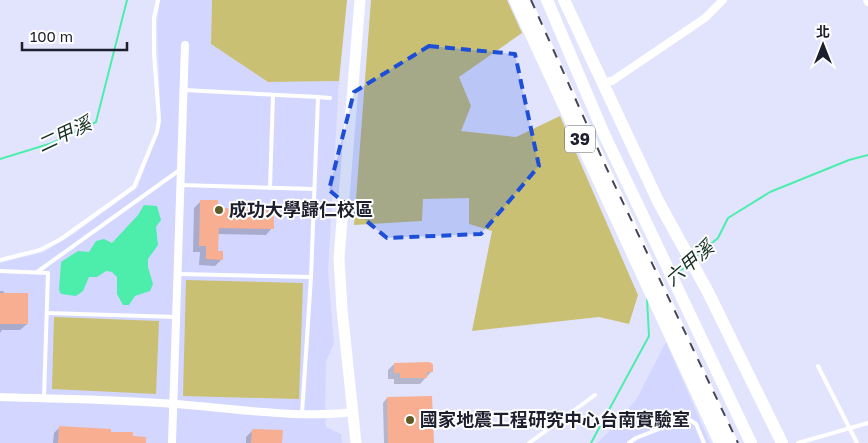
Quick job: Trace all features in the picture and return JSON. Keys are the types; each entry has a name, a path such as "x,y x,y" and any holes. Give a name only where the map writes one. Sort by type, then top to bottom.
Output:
{"main road":[{"name":"39","path":"515,0 720,443"},
{"name":"39","path":"525,0 732,443"},
{"name":"39","path":"547,0 604,134 752,443"},
{"name":"39","path":"564,0 658,201 708,292 782,443"},
{"path":"691,380 725,426"}],"street":[{"path":"356,443 342,309 340,258 360,0"},
{"path":"603,82 612,81 705,18 723,0"},
{"path":"172,443 185,45"},
{"path":"0,397 173,403 325,415 353,412"}],"lane":[{"path":"0,260 40,250 61,239 134,188 157,132 154,18 158,0"},
{"path":"184,90 330,98"},
{"path":"270,188 273,95"},
{"path":"302,414 311,277 318,97"},
{"path":"38,272 181,169"},
{"path":"180,185 314,190"},
{"path":"0,270 48,273 44,399"},
{"path":"178,274 311,277"},
{"path":"47,313 176,317"},
{"path":"818,366 857,443"},
{"path":"529,443 595,395"},
{"path":"629,443 636,438 687,418 696,424 704,443"},
{"path":"798,443 868,423"}],"highlighted area":[{"path":"429,46 515,54 539,166 481,234 387,238 329,190 354,92"}],"shaded area":[{"name":"成功大學歸仁校區","path":"160,0 212,0 211,44 268,82 339,81 328,271 334,344 326,361 325,415 326,427 341,434 342,443 0,443 0,263 44,252 75,233 138,187 161,124 157,25"},
{"path":"212,0 347,0 339,81 268,82 211,44"},
{"path":"371,0 507,0 522,33 459,77 471,106 461,131 516,137 560,116 638,295 629,324 599,317 472,331 492,231 469,224 469,198 423,199 422,221 354,225"},
{"path":"144,205 157,206 161,220 156,227 158,245 148,259 148,267 153,284 150,291 135,296 129,305 123,305 117,294 117,277 112,272 106,271 97,277 89,277 83,291 76,296 61,294 59,290 61,262 78,251 89,252 96,241 104,239 112,243 138,215"},
{"path":"186,280 303,283 299,399 183,396"},
{"path":"54,317 159,321 156,394 52,389"},
{"path":"666,342 710,443 597,443 617,424 637,398"}],"building":[{"path":"200,200 218,200 218,208 274,209 274,229 219,228 218,251 223,251 223,260 206,259 206,246 199,246"},
{"path":"0,293 28,293 28,324 0,324"},
{"path":"429,362 433,364 433,372 427,372 427,378 400,378 400,373 394,373 394,363"},
{"name":"國家地震工程研究中心台南實驗室","path":"432,396 434,443 388,443 387,397"},
{"path":"59,426 111,429 111,432 133,432 133,436 146,437 146,443 58,443"},
{"path":"252,429 283,430 282,443 251,443"}],"waterway":[{"name":"二甲溪","path":"0,159 52,143 96,122 127,0"},
{"name":"六甲溪","path":"694,258 718,238 728,218 770,192 849,160 868,155"},
{"name":"六甲溪","path":"675,275 687,265"},
{"name":"六甲溪","path":"591,443 649,336 647,299"}],"railway":[{"path":"531,0 606,167 738,443"}],"place":[{"name":"成功大學歸仁校區","path":"219,210"},
{"name":"國家地震工程研究中心台南實驗室","path":"410,420"}]}
